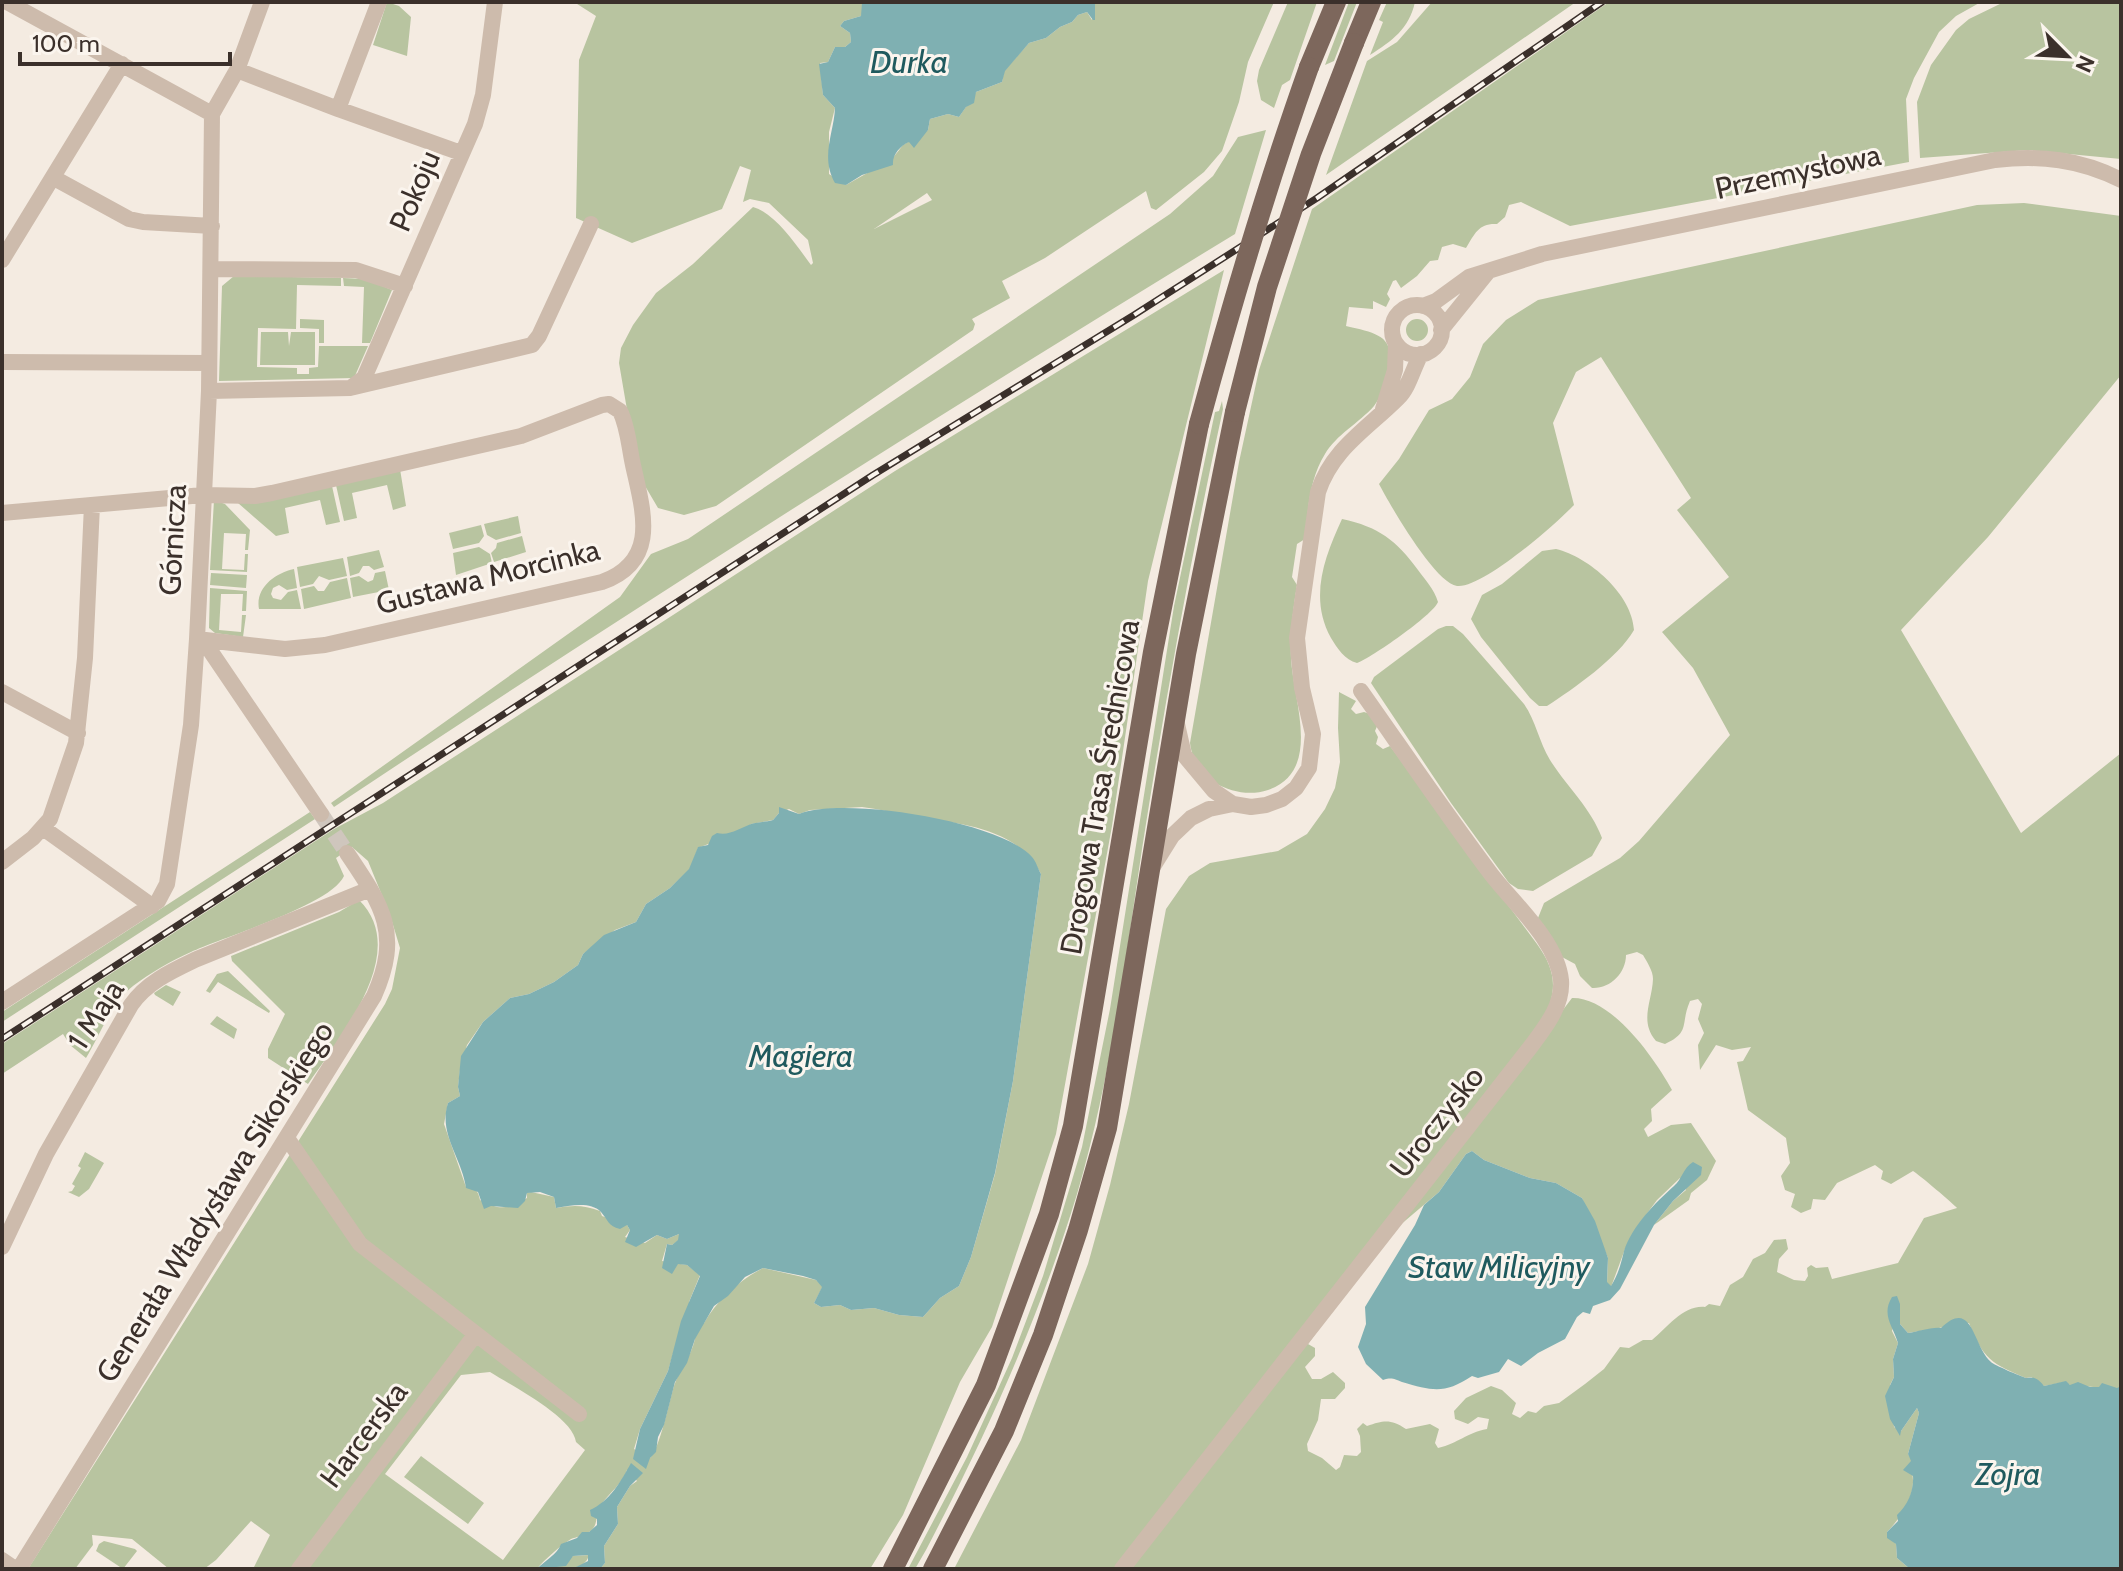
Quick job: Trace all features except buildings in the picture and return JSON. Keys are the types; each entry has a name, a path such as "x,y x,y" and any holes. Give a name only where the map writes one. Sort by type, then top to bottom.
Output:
{"main road":[{"name":"Drogowa Trasa Średnicowa","path":"893,1569 986,1385 1049,1214 1076,1110 1153,652 1199,424 1257,219 1309,67 1336,2"},
{"name":"Drogowa Trasa Średnicowa","path":"934,1569 1004,1431 1043,1335 1078,1230 1107,1128 1186,654 1235,412 1267,287 1311,154 1371,2"}],"street":[{"path":"7,2 212,114"},
{"name":"Górnicza","path":"152,906 162,897 167,884 191,725 212,495 209,363 212,114 237,70 262,2"},
{"path":"338,109 379,2"},
{"name":"Pokoju","path":"350,388 364,378 475,124 483,95 495,2"},
{"path":"2,260 122,64"},
{"path":"237,70 461,153"},
{"name":"Przemysłowa","path":"1423,306 1436,301 1469,277 1542,254 1995,160 2029,157 2076,162 2121,180"},
{"path":"54,178 129,219 212,226"},
{"path":"209,391 350,388 532,345 591,224"},
{"path":"212,269 356,270 405,286"},
{"path":"1396,344 1407,353 1421,354 1436,346 1441,330 1487,273"},
{"path":"1382,411 1395,370 1396,344 1392,330 1396,316 1407,307 1423,306 1436,315 1441,330"},
{"path":"1151,869 1172,836 1191,818 1209,809 1233,804 1251,807 1266,805 1282,799 1296,788 1309,768 1313,734 1302,688 1297,638 1318,492 1324,475 1339,452 1402,393 1421,354"},
{"path":"2,362 209,363"},
{"name":"Gustawa Morcinka","path":"197,639 285,649 325,645 602,582 622,572 631,563 645,530 625,425 620,411 609,404 521,436 272,493 255,496 212,495"},
{"path":"2,513 212,495"},
{"path":"2,862 50,819 78,733 92,505"},
{"path":"197,639 207,646 321,814"},
{"name":"Uroczysko","path":"1122,1569 1532,1045 1559,1002 1561,979 1549,948 1493,876 1361,691"},
{"path":"2,692 78,733"},
{"path":"1176,718 1184,755 1214,791 1233,804"},
{"path":"2,1002 152,906 43,828"},
{"name":"Generała Władysława Sikorskiego","path":"17,1569 363,1016 381,980 385,967 385,917 347,853"},
{"name":"1 Maja","path":"2,1247 51,1146 142,991 197,959 370,889"},
{"path":"287,1138 360,1244 579,1414"},
{"name":"Harcerska","path":"299,1569 475,1335"},
{"path":"2,1560 17,1569"}],"green space":[{"path":"387,2 399,6 411,17 407,56 373,45"},
{"path":"574,2 869,2 861,16 844,21 840,26 850,33 851,42 845,47 835,47 828,62 820,63 823,95 835,108 829,132 829,174 846,185 892,159 903,145 928,130 930,119 948,114 959,117 976,92 1002,82 1004,71 1029,43 1046,38 1078,15 1087,12 1092,20 1095,2 1274,2 1248,62 1239,102 1222,151 1204,172 1156,210 1151,208 1146,191 1045,258 1002,281 1010,298 972,319 975,324 973,330 716,506 684,515 658,508 638,474 619,363 621,348 656,293 693,264 753,207 777,223 811,265 813,263 808,240 769,203 750,199 743,202 751,170 740,166 722,209 632,243 576,218 579,60 596,16","holes":["927,193 932,200 874,229"]},
{"path":"1288,2 1317,2 1290,80 1282,85 1274,108 1261,100 1257,81"},
{"path":"1349,2 1357,2 1334,61 1325,65"},
{"path":"1387,2 1415,2 1409,20 1398,33 1370,55 1383,22 1379,20"},
{"path":"1432,2 1576,2 1326,175 1367,61 1397,42"},
{"path":"1609,2 1981,2 1956,16 1939,32 1914,78 1906,99 1909,162 1570,226 1521,202 1509,205 1505,217 1497,224 1478,230 1466,248 1453,244 1442,247 1438,260 1430,261 1401,288 1396,280 1393,281 1387,294 1390,299 1386,307 1373,301 1373,309 1349,307 1346,326 1384,340 1390,353 1389,364 1376,403 1325,454 1310,495 1305,539 1297,544 1292,577 1297,585 1291,649 1301,733 1300,751 1295,767 1285,781 1268,790 1248,793 1221,786 1210,780 1198,766 1190,743 1239,462 1259,370 1312,209"},
{"path":"2004,2 2121,2 2121,159 2028,150 1920,158 1917,102 1931,65 1956,30 1969,19"},
{"path":"1266,130 1235,234 782,516 334,807 331,803 620,597 651,554 688,539 1170,214 1213,176 1238,137"},
{"path":"2024,203 2121,216 2121,375 1988,537 1901,630 2021,833 2121,753 2121,1386 2117,1389 2065,1382 2044,1386 1990,1359 1979,1345 1969,1323 1908,1333 1900,1324 1900,1304 1892,1331 1898,1343 1893,1359 1894,1377 1890,1385 1894,1427 1901,1431 1917,1408 1919,1413 1908,1454 1912,1461 1913,1487 1901,1515 1887,1532 1896,1544 1897,1558 1910,1569 954,1569 1021,1440 1088,1264 1129,1104 1166,909 1189,876 1210,863 1278,851 1307,834 1335,788 1340,762 1339,692 1356,701 1351,709 1356,714 1364,712 1373,715 1378,724 1376,744 1383,749 1390,746 1537,944 1551,970 1553,988 1545,1016 1308,1344 1315,1348 1315,1356 1305,1367 1312,1379 1321,1379 1333,1372 1345,1383 1345,1388 1335,1399 1321,1399 1318,1420 1307,1444 1308,1451 1336,1470 1344,1455 1357,1456 1361,1452 1357,1429 1363,1423 1367,1426 1387,1422 1406,1429 1430,1424 1439,1429 1435,1443 1438,1448 1445,1446 1487,1429 1489,1419 1478,1417 1468,1424 1455,1419 1454,1411 1466,1398 1491,1386 1502,1390 1516,1403 1512,1414 1520,1418 1528,1411 1536,1413 1544,1406 1559,1403 1585,1384 1604,1369 1620,1347 1629,1348 1643,1340 1652,1340 1690,1309 1709,1304 1720,1306 1730,1285 1743,1277 1753,1259 1765,1253 1774,1240 1786,1239 1788,1249 1779,1259 1777,1272 1794,1280 1805,1281 1807,1268 1811,1265 1828,1267 1832,1279 1898,1263 1924,1218 1957,1208 1913,1171 1891,1184 1881,1179 1883,1171 1875,1165 1837,1183 1825,1200 1813,1199 1811,1209 1801,1213 1791,1207 1795,1194 1785,1190 1781,1176 1790,1163 1786,1138 1748,1110 1737,1062 1743,1061 1751,1047 1732,1050 1716,1045 1700,1070 1698,1045 1704,1033 1698,1019 1702,1004 1698,999 1690,1001 1684,1027 1673,1040 1665,1044 1656,1041 1647,1019 1653,976 1643,955 1637,952 1626,955 1616,979 1605,986 1592,988 1580,976 1575,964 1562,957 1538,918 1544,903 1620,858 1639,841 1730,735 1693,668 1662,632 1729,577 1677,510 1691,498 1601,357 1576,372 1553,423 1574,505 1518,554 1483,577 1457,586 1448,582 1414,542 1379,484 1399,459 1429,410 1452,399 1470,377 1483,344 1506,320 1538,300 1977,205"},
{"path":"1224,270 1148,581 1112,826 1056,1134 992,1327 960,1382 903,1515 870,1569 600,1569 605,1563 604,1546 618,1524 617,1507 630,1486 637,1481 627,1470 599,1508 592,1529 571,1539 537,1569 253,1569 270,1535 251,1521 204,1569 169,1569 132,1539 92,1535 93,1545 75,1569 28,1569 385,1004 392,989 400,948 368,861 352,847 336,858 344,876 319,898 183,956 133,986 112,1010 86,1058 70,1045 63,1034 2,1074 2,1044 334,829 383,803 895,471","holes":["862,807 987,831 1018,847 1041,874 1013,1081 995,1174 971,1257 959,1286 940,1298 923,1317 899,1315 874,1308 851,1310 840,1305 821,1307 814,1303 823,1286 816,1280 763,1268 730,1291 704,1323 689,1302 700,1275 687,1265 662,1261 667,1244 672,1245 679,1240 679,1234 667,1239 657,1235 645,1243 625,1237 630,1230 627,1225 602,1216 600,1211 594,1209 578,1206 556,1208 554,1197 531,1192 527,1193 527,1198 514,1204 493,1206 480,1200 476,1190 466,1187 444,1124 448,1103 460,1096 460,1070 467,1045 483,1022 510,998 529,994 554,982 578,965 583,954 615,930 636,922 646,904 670,888 690,869 698,848 744,830 751,824 773,820 789,809 799,814 810,810","679,1333 695,1339 676,1380 661,1435 650,1458 634,1449 640,1429 668,1371","490,1372 512,1385 564,1422 585,1450 503,1560 385,1474 461,1375"]},
{"path":"234,276 341,278 341,286 297,285 296,329 258,328 257,367 297,368 297,374 309,374 309,368 318,367 319,346 368,346 354,378 219,381 222,286"},
{"path":"343,278 365,279 392,290 370,343 362,343 364,287 344,286"},
{"path":"300,319 324,320 324,343 319,343 319,329 300,328"},
{"path":"1417,319 1425,322 1428,330 1425,338 1417,341 1409,338 1406,330 1409,322"},
{"path":"261,332 288,332 289,346 291,332 315,332 315,365 260,365"},
{"path":"1222,401 1223,409 1189,574 1160,739 1116,1023 1089,1152 1046,1286 1010,1376 926,1550 915,1569 908,1569 967,1457 1012,1358 1043,1276 1082,1147 1110,1009 1174,606 1215,412 1219,411"},
{"path":"400,469 406,506 393,510 387,485 352,493 357,518 344,521 336,485"},
{"path":"332,486 340,522 326,525 320,500 285,508 289,533 276,536 238,503"},
{"path":"214,500 225,504 250,530 248,550 245,550 246,534 224,533 222,569 244,570 245,554 248,554 247,572 210,570"},
{"path":"518,516 521,533 496,540 487,535 484,524"},
{"path":"1342,519 1386,536 1410,560 1438,602 1401,636 1357,663 1345,656 1333,642 1321,608 1325,563"},
{"path":"481,525 484,536 479,543 453,549 449,533"},
{"path":"522,536 526,552 494,562 491,553 497,543"},
{"path":"479,547 490,554 492,563 456,575 453,553"},
{"path":"1556,549 1582,560 1607,579 1626,603 1634,630 1627,641 1594,672 1547,706 1539,706 1481,637 1471,619 1482,595 1502,584 1542,551"},
{"path":"379,550 384,567 374,570 363,566 359,573 350,576 347,557"},
{"path":"343,558 347,576 329,580 319,576 313,584 300,587 297,567"},
{"path":"294,569 297,588 287,590 279,585 273,588 271,594 273,598 281,600 288,592 297,590 301,609 259,609 263,588 280,574"},
{"path":"385,571 389,590 353,597 350,578 359,576 368,582 373,580 375,573"},
{"path":"211,573 247,575 246,588 210,585"},
{"path":"347,578 351,598 304,609 301,589 314,586 318,591 324,591 330,582"},
{"path":"210,588 247,591 246,611 242,611 243,594 221,594 219,630 241,632 242,615 246,615 243,637 215,633 209,628"},
{"path":"1446,626 1453,626 1463,634 1524,704 1550,760 1585,807 1602,838 1592,856 1533,891 1518,889 1509,883 1371,683 1374,677"},
{"path":"310,812 315,819 2,1022 2,1012"},
{"path":"359,900 373,921 378,944 374,969 352,1019 308,1084 268,1058 268,1049 285,1014 232,961 231,956 339,912"},
{"path":"228,971 269,1013 218,982 210,993 206,991 217,974"},
{"path":"166,985 181,992 173,1006 154,993"},
{"path":"1572,998 1587,1000 1617,1018 1655,1062 1672,1090 1651,1109 1652,1121 1644,1129 1648,1137 1671,1125 1691,1123 1716,1161 1707,1180 1691,1193 1689,1200 1654,1225 1686,1190 1680,1178 1657,1200 1625,1249 1611,1287 1607,1283 1608,1258 1582,1198 1556,1183 1530,1178 1484,1160 1472,1151 1466,1154 1439,1192 1399,1226"},
{"path":"217,1016 237,1029 234,1039 210,1024"},
{"path":"85,1152 104,1163 89,1189 79,1197 68,1192 75,1186 72,1184"},
{"path":"421,1456 484,1503 468,1524 404,1477"},
{"path":"104,1541 137,1551 123,1569 96,1551"},
{"path":"589,1555 579,1566 550,1569 573,1556"}],"water":[{"name":"Durka","path":"1095,2 1095,20 1087,12 1078,15 1046,38 1029,43 1005,71 1002,82 976,92 974,103 966,107 959,117 948,114 930,119 928,130 914,148 909,142 903,146 895,154 893,165 862,175 846,185 835,183 828,154 835,108 823,95 819,64 828,62 835,47 845,47 851,42 850,33 840,26 844,21 861,16 862,3"},
{"name":"Magiera","path":"779,807 799,814 820,809 849,808 920,815 989,833 1015,844 1035,861 1041,874 1013,1081 995,1173 971,1257 959,1286 940,1298 923,1317 874,1308 851,1310 840,1305 821,1307 814,1303 822,1287 816,1280 803,1276 763,1268 745,1277 714,1306 695,1339 687,1363 675,1382 656,1452 646,1469 633,1459 640,1429 668,1371 681,1321 700,1276 687,1265 678,1264 672,1274 662,1268 667,1244 672,1245 678,1240 679,1234 667,1239 657,1235 636,1247 625,1242 630,1230 627,1225 620,1229 613,1226 591,1206 556,1208 554,1197 540,1192 527,1193 525,1201 518,1208 491,1206 484,1209 478,1192 466,1188 448,1136 448,1103 460,1096 461,1056 483,1022 510,998 529,994 554,982 578,965 583,954 604,935 636,922 646,904 670,888 689,869 698,847 708,845 712,836 773,820 779,813"},
{"name":"Staw Milicyjny","path":"1472,1151 1484,1160 1530,1178 1556,1183 1582,1198 1595,1221 1608,1258 1607,1282 1611,1286 1638,1224 1677,1183 1690,1164 1693,1162 1702,1167 1701,1175 1673,1201 1654,1225 1620,1289 1610,1300 1593,1306 1590,1314 1583,1312 1577,1317 1565,1339 1521,1366 1508,1359 1499,1372 1478,1378 1472,1376 1446,1388 1431,1389 1393,1379 1383,1380 1366,1364 1358,1347 1366,1324 1365,1307 1424,1205 1439,1192 1466,1154"},
{"name":"Zojra","path":"1897,1296 1900,1324 1908,1333 1941,1328 1960,1318 1971,1328 1991,1362 2023,1377 2036,1379 2044,1386 2066,1381 2070,1385 2078,1382 2090,1387 2099,1387 2102,1383 2117,1388 2121,1386 2121,1569 1910,1569 1897,1558 1896,1544 1887,1538 1887,1532 1898,1521 1897,1515 1911,1492 1913,1476 1903,1470 1911,1461 1908,1454 1919,1413 1917,1408 1900,1436 1890,1419 1885,1396 1894,1377 1893,1359 1898,1343 1888,1309 1892,1297"},
{"path":"631,1463 643,1473 630,1486 617,1507 618,1524 604,1546 605,1563 600,1569 572,1569 588,1561 588,1555 573,1556 566,1566 537,1569 561,1544 577,1538 582,1532 589,1532 597,1525 597,1519 591,1516 590,1510 609,1496"}],"tunnel":[{"path":"321,814 347,853"}],"railway":[{"path":"2,1039 873,475 1134,315 1317,198 1602,2"}]}
